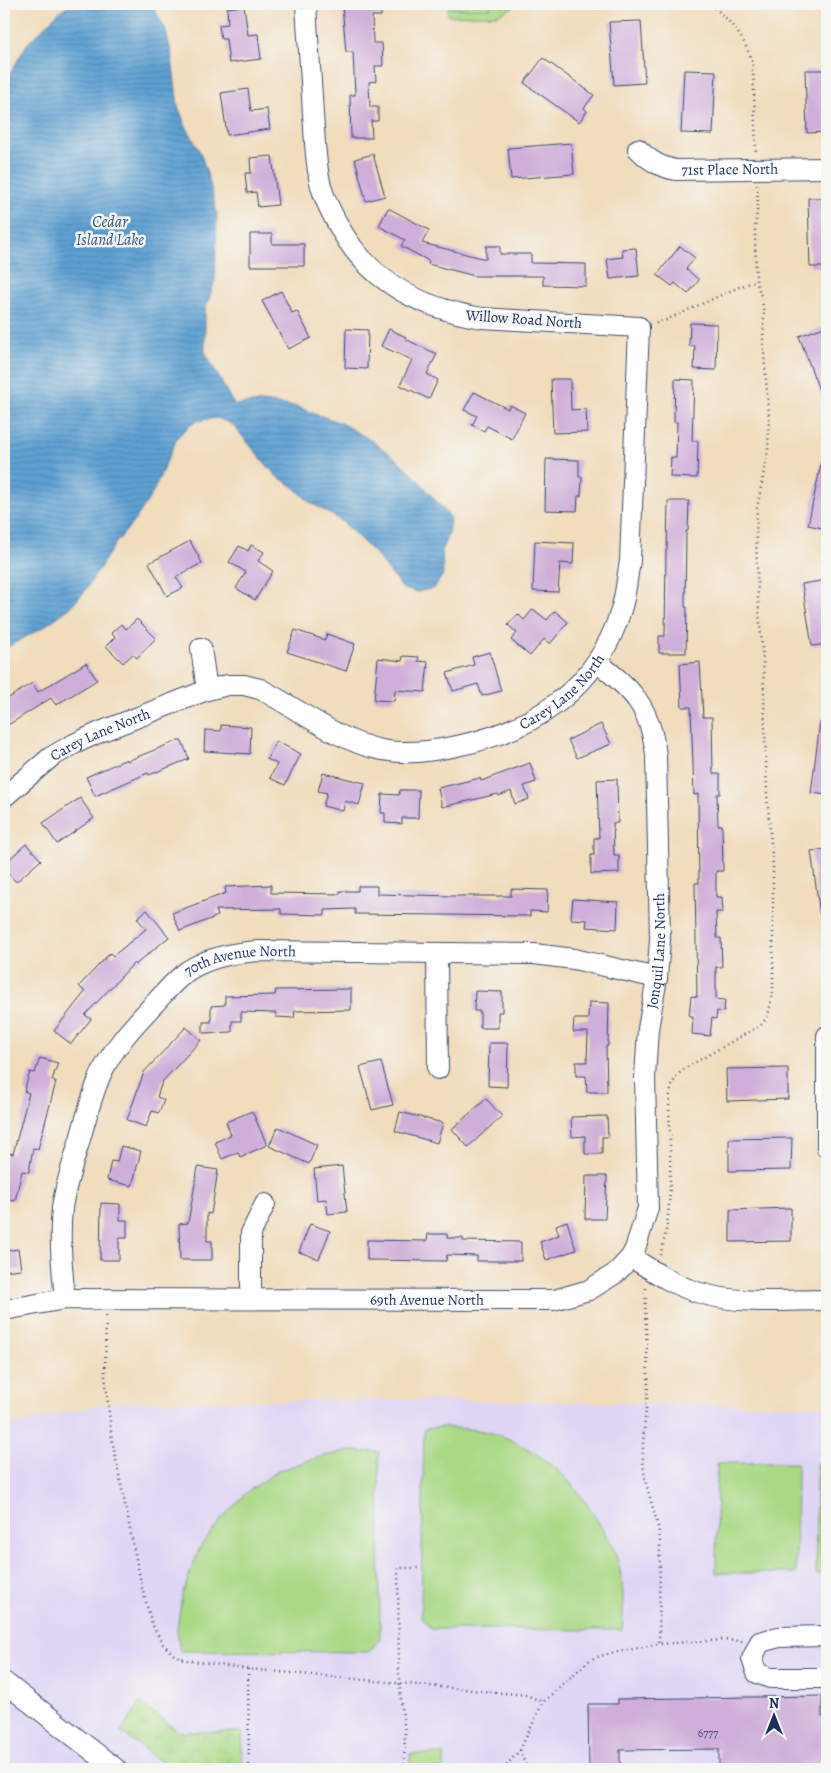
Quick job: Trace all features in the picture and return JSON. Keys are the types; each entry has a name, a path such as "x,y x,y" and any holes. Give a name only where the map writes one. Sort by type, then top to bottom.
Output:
{"street":[{"name":"Willow Road North","path":"306,4 316,153 321,187 326,201 348,243 366,265 387,282 410,296 456,314 482,318 639,327"},
{"name":"71st Place North","path":"638,149 646,158 661,167 676,170 827,168"},
{"name":"Carey Lane North","path":"4,797 52,757 74,744 207,690 228,685 244,685 260,689 355,742 382,751 411,753 476,742 506,733 535,719 578,684 597,662 620,612 627,585 630,552 639,327"},
{"path":"201,648 207,690"},
{"name":"Jonquil Lane North","path":"597,662 616,676 632,693 645,712 653,733 656,755 660,940 657,978 648,1029 645,1077 648,1208 641,1234 631,1257"},
{"name":"70th Avenue North","path":"65,1299 61,1231 62,1207 68,1177 89,1106 102,1074 117,1048 135,1024 188,971 208,961 230,954 258,951 534,954 556,956 657,978"},
{"path":"437,953 438,1069"},
{"path":"827,1036 827,1148"},
{"path":"251,1298 251,1233 265,1204"},
{"path":"631,1257 681,1287 716,1297 740,1300 827,1300"},
{"name":"69th Avenue North","path":"4,1310 65,1299 106,1298 554,1300 589,1290 616,1273 631,1257"},
{"path":"827,1636 779,1637 760,1642 752,1659 757,1673 770,1678 827,1678"},
{"path":"4,1682 116,1769"}],"path":[{"path":"658,1644 660,1539 643,1461 648,1383 646,1287 663,1248 667,1224 670,1098 674,1080 680,1072 761,1025 768,1016 773,992 773,866 767,795 763,660 758,599 756,536 757,508 768,451 769,418 763,340 764,314 756,281 755,229 758,204 753,67 751,56 735,26 711,4"},
{"path":"639,327 664,320 756,281"},
{"path":"106,1298 105,1375 110,1423 142,1588 152,1624 163,1644 174,1655 186,1660 248,1669 526,1695 543,1702"},
{"path":"404,1769 405,1732 399,1682 398,1568 420,1568"},
{"path":"503,1769 520,1750 543,1702 591,1659 658,1644 722,1640 745,1641"},
{"path":"248,1669 249,1769"},
{"path":"520,1750 527,1769"}],"shaded area":[{"path":"401,1400 827,1406 827,1769 4,1769 4,1427 112,1402"}],"green space":[{"path":"448,4 519,4 497,15 448,16"},
{"path":"451,4 491,4 491,8 451,9"},
{"path":"444,1427 482,1431 504,1437 548,1462 571,1484 591,1510 617,1557 622,1588 622,1630 431,1629 421,1617 424,1429"},
{"path":"350,1451 379,1452 380,1638 369,1652 180,1651 177,1630 182,1595 200,1547 221,1520 247,1492 278,1471 316,1458"},
{"path":"717,1463 797,1463 796,1573 716,1573"},
{"path":"816,1464 827,1464 827,1574 816,1574"},
{"path":"140,1703 179,1732 242,1732 242,1766 168,1767 121,1732"},
{"path":"410,1754 444,1754 444,1769 410,1769"}],"water":[{"name":"Cedar Island Lake","path":"74,4 151,4 165,28 171,51 178,106 184,122 201,154 217,215 215,280 205,311 205,352 234,405 261,402 294,406 341,423 369,439 412,473 450,517 448,535 442,549 443,575 434,588 418,592 403,589 378,557 340,520 308,501 294,487 276,476 232,424 217,418 196,421 178,436 152,494 135,520 115,544 85,591 70,608 42,628 4,649 4,84 27,44 61,10"}],"building":[{"path":"342,4 381,4 381,16 372,16 373,43 382,43 383,66 375,66 376,81 369,82 370,107 378,107 378,121 371,121 372,138 351,138 350,95 355,95 353,52 346,52"},
{"path":"244,6 248,35 258,34 261,59 229,63 226,39 221,39 219,25 228,24 227,8"},
{"path":"641,21 645,83 614,85 609,22"},
{"path":"543,58 594,95 584,108 587,111 579,122 524,83"},
{"path":"684,70 716,71 713,134 681,133"},
{"path":"805,70 827,70 827,132 807,133"},
{"path":"248,89 251,111 267,109 270,129 227,135 221,93"},
{"path":"571,143 574,174 511,179 508,148"},
{"path":"373,154 385,196 366,201 355,159"},
{"path":"272,156 278,205 258,207 256,192 247,193 245,173 251,173 250,158"},
{"path":"808,198 823,198 823,203 827,203 827,267 810,267"},
{"path":"388,208 429,230 422,243 486,259 486,246 500,246 500,254 531,254 531,263 586,264 586,286 543,285 543,276 475,276 428,264 429,261 401,246 405,240 379,226"},
{"path":"250,234 272,234 272,244 304,244 304,266 250,266"},
{"path":"680,246 695,258 686,269 699,280 688,294 675,283 672,286 657,275"},
{"path":"636,248 639,276 610,279 607,259 623,257 622,249"},
{"path":"281,291 292,313 297,311 311,338 288,349 262,301"},
{"path":"690,323 717,324 716,370 694,369 695,346 689,346"},
{"path":"827,326 827,409 826,409 799,336"},
{"path":"346,329 368,330 367,369 345,368"},
{"path":"389,329 437,354 427,374 438,380 429,399 400,385 412,360 381,346"},
{"path":"551,379 570,379 571,410 586,409 587,432 553,433"},
{"path":"675,379 694,380 692,441 698,441 697,478 670,477 671,457 676,458 677,422 674,422"},
{"path":"474,392 508,409 510,405 525,413 512,439 487,426 484,431 472,425 477,416 464,410"},
{"path":"546,459 579,460 579,477 582,477 581,496 578,496 577,511 545,510"},
{"path":"822,459 827,460 827,529 808,525"},
{"path":"668,501 689,501 688,531 686,531 686,653 659,653 659,636 665,636"},
{"path":"190,541 202,563 176,577 183,588 167,596 149,563"},
{"path":"535,541 574,543 573,564 560,563 558,592 533,591"},
{"path":"251,545 264,552 258,561 273,571 255,600 236,588 246,572 229,562 239,546 248,551"},
{"path":"827,580 827,644 812,646 802,584"},
{"path":"533,609 547,620 555,611 568,622 550,644 544,639 530,656 511,640 517,633 508,625 518,614 524,620"},
{"path":"137,619 156,638 137,658 133,654 123,663 106,646 115,637 111,633 121,624 126,629"},
{"path":"295,630 325,640 327,634 355,644 346,671 287,652"},
{"path":"490,652 501,691 482,696 478,684 453,691 447,673 474,665 472,657"},
{"path":"403,656 419,657 418,661 428,662 425,692 395,690 394,701 374,700 378,658 402,661"},
{"path":"700,662 703,717 712,717 713,774 720,774 720,794 717,794 718,825 722,825 723,871 716,871 716,897 722,897 723,912 716,912 717,938 721,938 722,967 716,967 716,999 725,1000 724,1012 717,1011 716,1019 712,1018 710,1036 692,1034 693,1016 689,1016 691,996 697,997 695,883 699,883 698,794 694,795 691,707 682,707 680,664"},
{"path":"86,663 97,680 56,705 51,698 8,725 4,719 4,701 32,683 38,692"},
{"path":"820,722 827,722 827,795 811,793"},
{"path":"601,724 611,744 577,758 568,740"},
{"path":"221,725 251,727 250,754 204,751 205,730 221,731"},
{"path":"177,741 182,741 189,759 149,775 148,773 95,796 86,777 127,759 127,761"},
{"path":"276,741 301,754 285,785 270,778 277,764 267,759"},
{"path":"530,763 536,782 524,786 529,799 515,804 511,791 499,796 498,794 442,807 438,788 480,778 481,781"},
{"path":"323,773 365,783 359,805 345,801 343,811 323,806 327,793 318,791"},
{"path":"617,779 618,823 613,823 614,855 619,855 619,873 591,874 591,855 594,855 594,838 599,838 597,780"},
{"path":"400,790 419,790 418,818 402,818 402,824 385,823 385,813 381,813 382,794 399,795"},
{"path":"80,798 94,818 57,844 43,823"},
{"path":"26,844 41,860 16,882 4,869 4,864"},
{"path":"827,849 827,914 820,915 811,851"},
{"path":"271,885 271,893 340,894 340,891 358,891 358,886 377,886 377,894 451,896 511,896 511,889 548,890 547,912 530,911 530,916 355,914 355,909 325,910 325,915 281,914 281,909 216,910 218,916 180,931 172,913 226,893 225,887"},
{"path":"573,899 618,902 617,929 586,927 587,920 571,919"},
{"path":"147,910 169,937 135,965 134,963 85,1015 91,1019 71,1044 54,1031 85,992 79,986 110,953 113,956 146,929 137,918"},
{"path":"351,989 351,1010 295,1011 294,1018 276,1017 276,1013 241,1012 241,1021 232,1021 232,1032 203,1033 203,1022 211,1022 211,1006 225,1005 225,996 275,995 276,990"},
{"path":"475,991 502,992 502,1012 498,1012 498,1028 480,1028 480,1011 474,1011"},
{"path":"589,1002 609,1003 608,1046 606,1046 607,1092 587,1092 586,1076 576,1076 576,1062 587,1062 588,1032 573,1032 574,1019 588,1019"},
{"path":"186,1027 201,1040 162,1082 157,1097 164,1100 159,1113 152,1111 146,1127 127,1120 144,1072"},
{"path":"489,1043 508,1043 507,1087 488,1086"},
{"path":"40,1058 58,1063 52,1080 56,1082 38,1149 33,1148 29,1172 22,1171 15,1201 4,1199 5,1152 13,1154 29,1093 24,1091 30,1072 35,1073"},
{"path":"381,1062 393,1105 372,1110 360,1067"},
{"path":"788,1068 788,1099 727,1101 726,1069"},
{"path":"486,1099 502,1116 468,1147 452,1129"},
{"path":"252,1111 267,1145 240,1157 238,1152 222,1159 215,1142 231,1135 226,1122"},
{"path":"400,1112 443,1123 437,1143 395,1131"},
{"path":"607,1116 608,1137 602,1137 602,1154 585,1154 585,1136 572,1137 571,1117"},
{"path":"278,1127 317,1145 309,1164 269,1146"},
{"path":"792,1138 791,1170 729,1171 729,1139"},
{"path":"121,1146 141,1151 132,1186 107,1180 111,1161 117,1162"},
{"path":"342,1166 347,1212 328,1214 326,1199 317,1200 314,1169"},
{"path":"198,1167 218,1170 211,1214 207,1213 207,1241 212,1241 212,1260 180,1260 179,1224 188,1223"},
{"path":"586,1176 607,1176 605,1219 585,1219"},
{"path":"101,1203 120,1204 120,1220 127,1220 127,1238 119,1238 119,1260 100,1260"},
{"path":"791,1208 791,1241 730,1242 730,1210"},
{"path":"567,1221 576,1250 546,1260 540,1242 559,1235 556,1225"},
{"path":"310,1224 330,1231 319,1259 299,1252"},
{"path":"428,1234 447,1234 447,1238 463,1238 463,1241 521,1242 521,1261 477,1261 477,1256 447,1255 446,1261 367,1260 367,1240 427,1241"},
{"path":"18,1249 21,1269 4,1271 4,1251"},
{"path":"822,1696 822,1717 827,1717 827,1769 719,1769 719,1749 620,1750 620,1769 589,1769 588,1704 618,1704 618,1699"}]}
